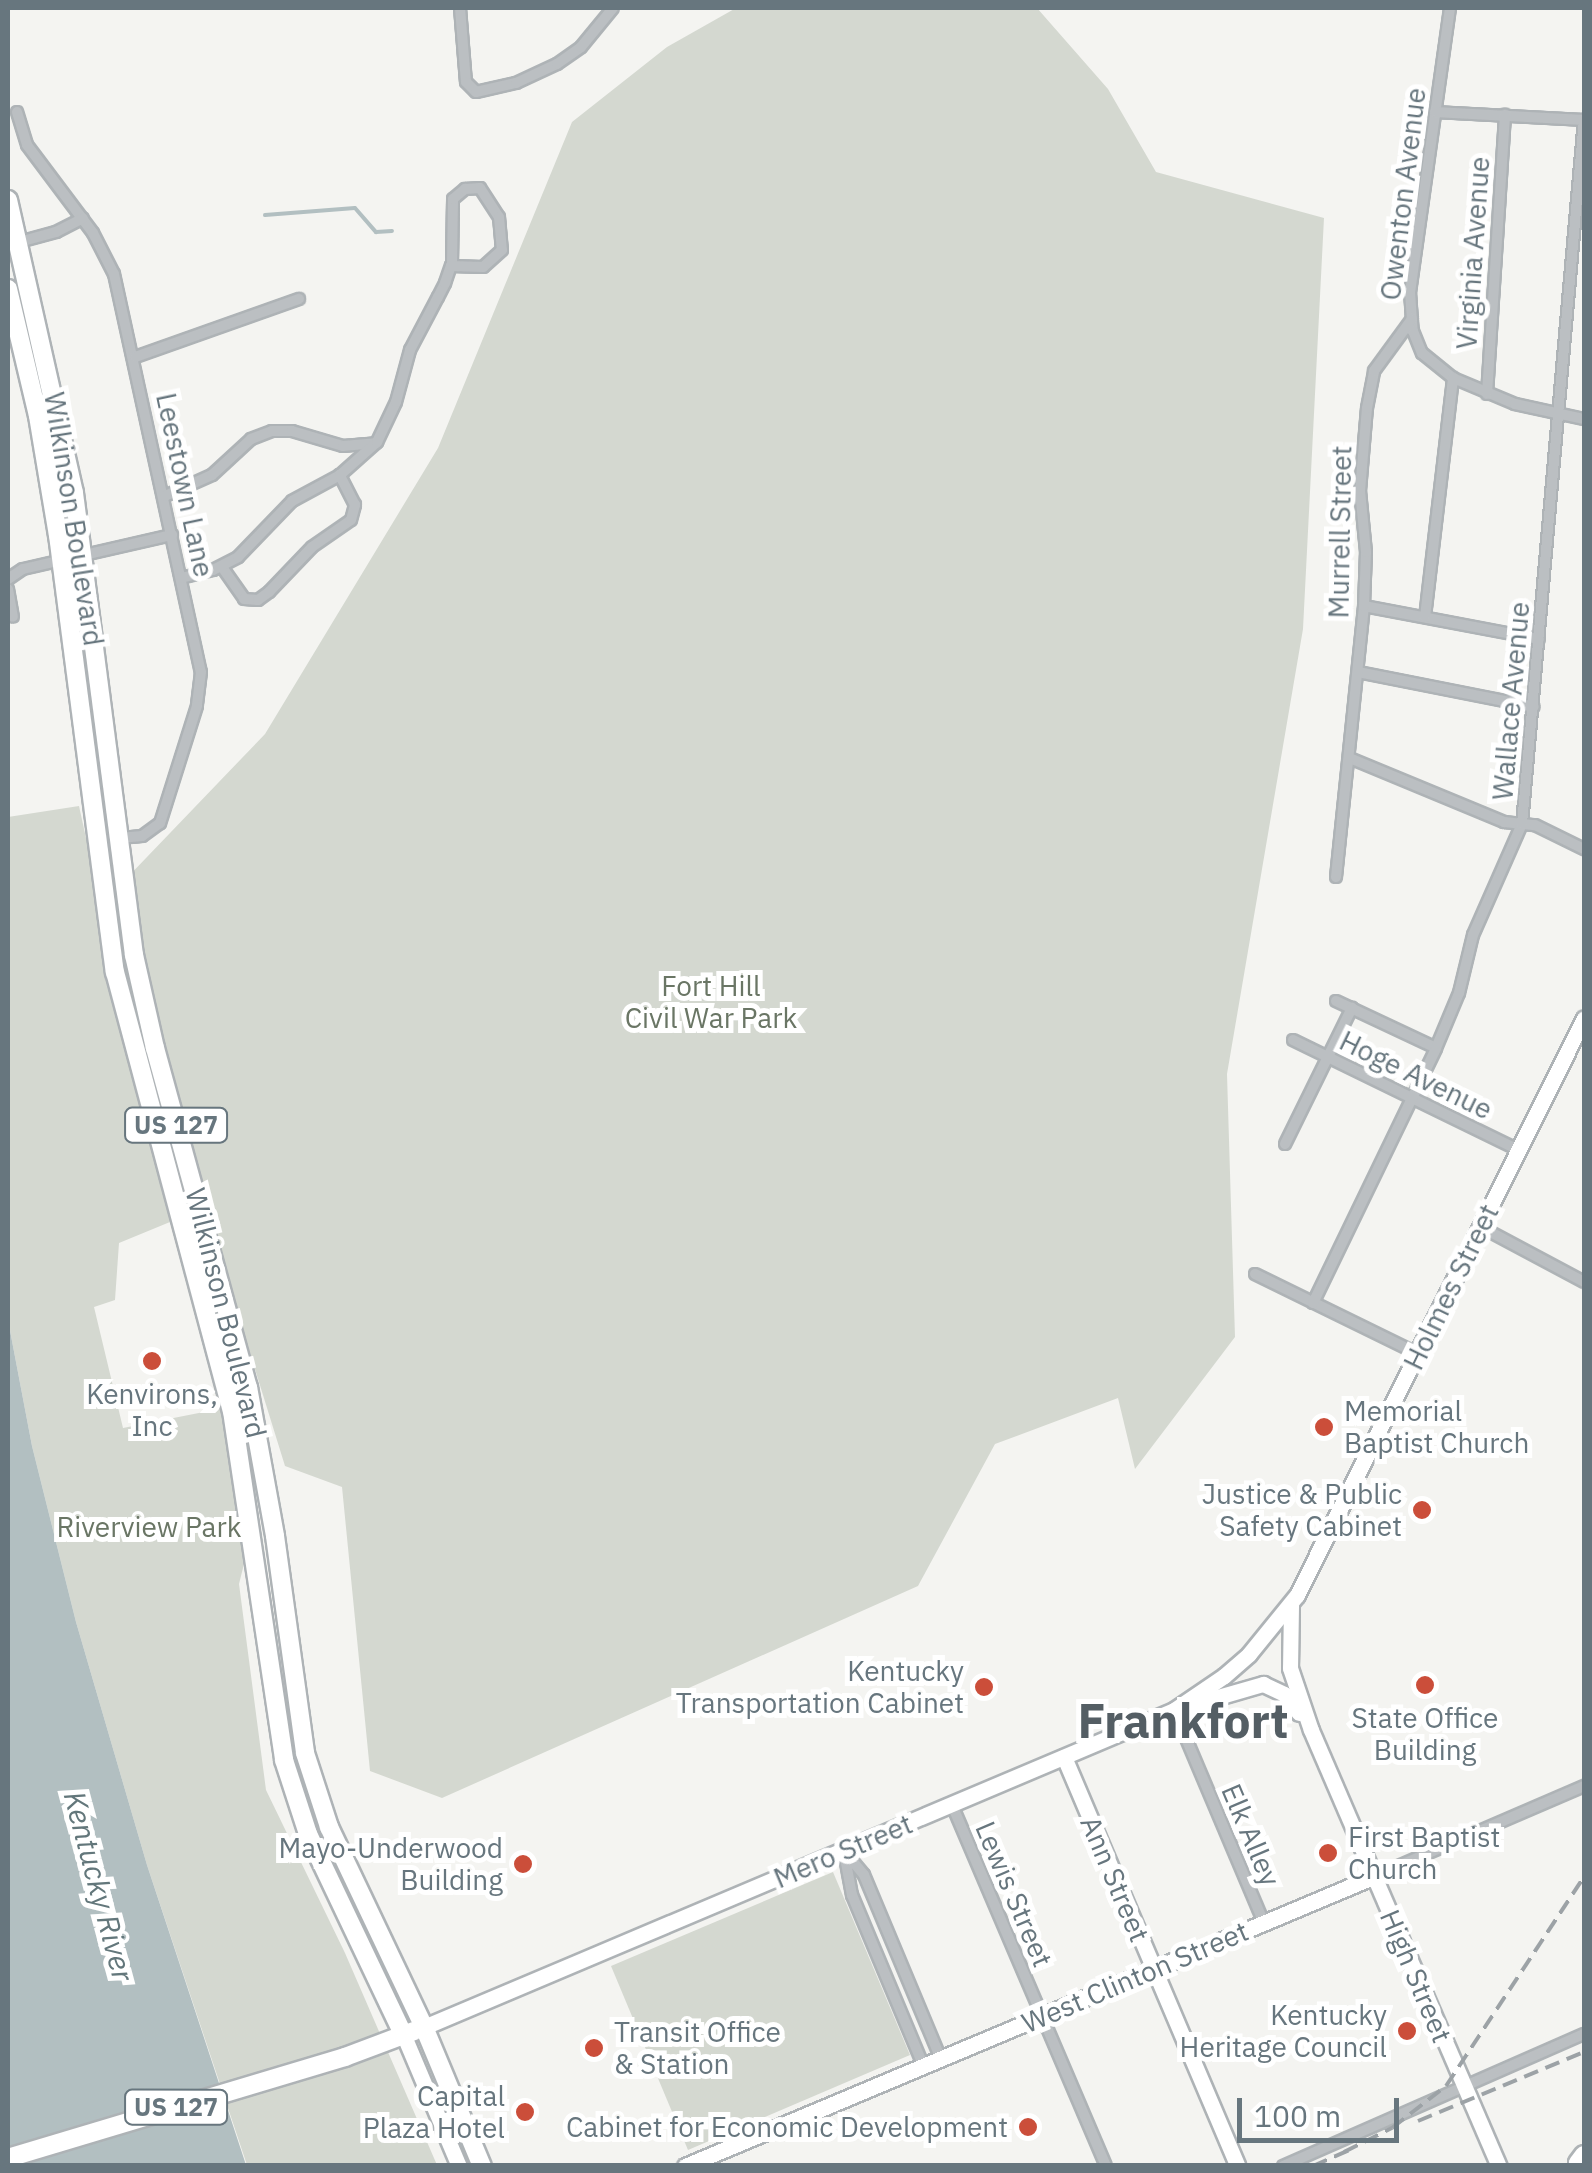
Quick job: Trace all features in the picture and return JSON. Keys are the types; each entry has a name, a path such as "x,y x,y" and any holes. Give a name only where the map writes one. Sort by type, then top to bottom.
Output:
{"highway":[{"name":"Wilkinson Boulevard","path":"8,200 13,244 56,402 84,554 118,838 147,1017 255,1417 305,1754 329,1827 424,2027 482,2166"},
{"name":"Wilkinson Boulevard","path":"8,289 38,416 62,560 96,839 124,1016 214,1336 238,1440 291,1786 308,1834 404,2036"},
{"path":"404,2036 424,2027"},
{"name":"US 127","path":"8,2158 404,2036"}],"main road":[{"name":"Holmes Street","path":"1249,1654 1291,1606 1584,1018"},
{"name":"High Street","path":"1291,1606 1290,1668 1311,1730 1499,2166"},
{"name":"Mero Street","path":"424,2027 1174,1710 1210,1688 1249,1654"},
{"name":"High Street","path":"1174,1710 1263,1684 1284,1694 1311,1730"},
{"name":"Ann Street","path":"1064,1757 1238,2166"},
{"name":"West Clinton Street","path":"685,2166 1375,1876"},
{"name":"Wilkinson Boulevard","path":"404,2036 459,2166"}],"street":[{"path":"460,8 466,82 476,92 516,83 557,64 581,48 613,8"},
{"name":"Owenton Avenue","path":"1450,8 1410,292 1412,319 1422,353 1453,378 1486,394 1584,419"},
{"name":"Leestown Lane","path":"18,112 27,145 83,218 114,274 201,672 197,706 160,823 142,836 96,839"},
{"path":"1434,112 1584,120"},
{"name":"Virginia Avenue","path":"1486,394 1505,115"},
{"name":"Wallace Avenue","path":"1314,1303 1436,1048 1459,993 1473,935 1522,824 1584,120"},
{"path":"181,578 222,567 238,556 292,501 340,475 377,442 396,402 410,350 451,266 456,233 452,203 465,189 484,191 500,217 500,254 487,266 451,266"},
{"path":"13,244 56,232 83,218"},
{"path":"135,357 300,300"},
{"name":"Murrell Street","path":"1336,877 1352,759 1364,606 1366,552 1360,490 1371,384 1380,362 1412,319"},
{"name":"Virginia Avenue","path":"1425,618 1453,378"},
{"path":"164,496 212,474 246,443 272,432 292,432 352,446 377,442"},
{"path":"352,446 355,462"},
{"path":"222,567 244,600 258,600 269,592 312,547 351,520 355,505 340,475"},
{"path":"8,578 18,570 172,535"},
{"path":"8,589 13,617"},
{"path":"1364,606 1539,639"},
{"path":"1358,672 1534,708"},
{"path":"1352,759 1504,822 1535,825 1584,849"},
{"path":"1336,1001 1436,1048"},
{"path":"1284,1144 1352,1008"},
{"name":"Hoge Avenue","path":"1293,1040 1519,1150"},
{"path":"1481,1226 1584,1282"},
{"path":"1255,1274 1418,1354"},
{"name":"Elk Alley","path":"1174,1710 1264,1923"},
{"name":"West Clinton Street","path":"1375,1876 1584,1786"},
{"name":"Lewis Street","path":"952,1805 1106,2166"},
{"path":"844,1850 864,1875 941,2059"},
{"path":"844,1850 856,1906 924,2066"},
{"path":"1282,2166 1584,2034"}],"green space":[{"name":"Fort Hill Civil War Park","path":"736,8 1037,8 1108,89 1156,172 1324,218 1303,629 1227,1074 1235,1337 1135,1469 1118,1398 995,1444 918,1586 442,1798 370,1771 342,1487 285,1466 150,1031 123,882 265,734 438,448 572,122 667,47"},
{"name":"Riverview Park","path":"79,806 170,1222 119,1243 115,1300 94,1307 123,1428 224,1408 247,1552 239,1584 266,1790 345,1953 437,2165 247,2165 147,1865 76,1622 32,1446 8,1320 8,817"},
{"path":"833,1872 910,2055 688,2150 611,1966"}],"water":[{"name":"Kentucky River","path":"8,1320 32,1446 76,1622 147,1865 246,2165 13,2165 8,2150"}],"waterway":[{"path":"265,215 355,208 376,232 392,231"}],"railway":[{"path":"1344,2152 1392,2128 1446,2086 1584,1877"},
{"path":"1418,2121 1584,2052"},
{"path":"1313,2166 1354,2148"}],"place":[{"name":"Kenvirons, Inc","path":"152,1361"},
{"name":"Memorial Baptist Church","path":"1324,1427"},
{"name":"Justice & Public Safety Cabinet","path":"1422,1510"},
{"name":"State Office Building","path":"1425,1685"},
{"name":"Kentucky Transportation Cabinet","path":"984,1687"},
{"name":"First Baptist Church","path":"1328,1853"},
{"name":"Mayo-Underwood Building","path":"523,1864"},
{"name":"Kentucky Heritage Council","path":"1407,2031"},
{"name":"Transit Office & Station","path":"594,2048"},
{"name":"Capital Plaza Hotel","path":"525,2112"},
{"name":"Cabinet for Economic Development","path":"1028,2127"}],"district":[{"name":"Frankfort","path":"1183,1721"}]}
